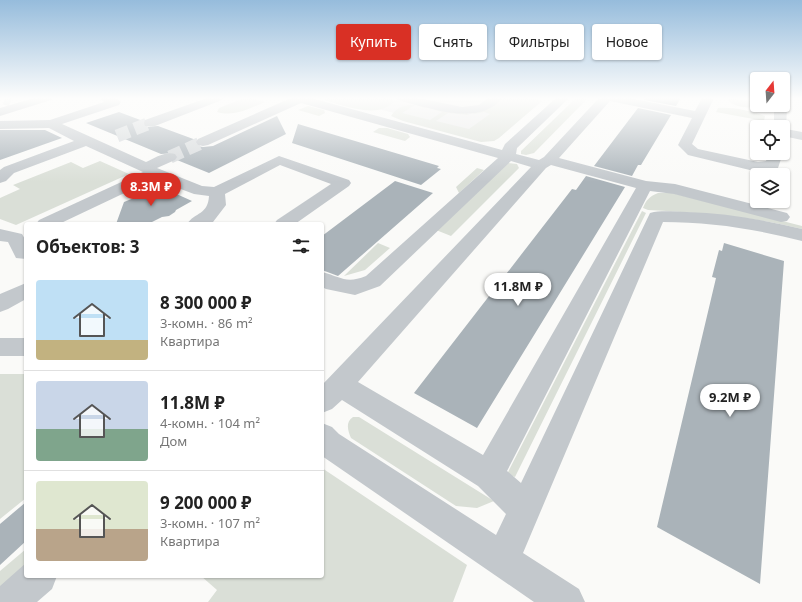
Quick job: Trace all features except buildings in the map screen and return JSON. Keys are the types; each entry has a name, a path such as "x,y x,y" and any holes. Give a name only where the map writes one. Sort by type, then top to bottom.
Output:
{"street":[{"path":"55,126 150,170 200,191 217,192 279,160 343,184 286,222"},
{"path":"203,142 236,126"},
{"path":"399,126 508,156 545,162 646,186 675,189 802,222"},
{"path":"324,280 333,284 355,288 373,281 508,156 510,147 530,126"},
{"path":"324,399 340,384 579,126"},
{"path":"694,126 685,145 693,152 758,167 773,165 774,160"},
{"path":"790,133 802,136"},
{"path":"0,178 9,170 90,143 110,139"},
{"path":"49,222 150,170 170,157"},
{"path":"489,474 646,186"},
{"path":"200,222 207,218 217,205 217,192"},
{"path":"503,559 656,217 683,216 719,220 802,234"},
{"path":"0,304 24,291"},
{"path":"0,347 24,347"},
{"path":"340,384 489,474 525,510"},
{"path":"324,442 566,602"},
{"path":"10,602 37,578"}],"shaded area":[{"path":"422,126 457,126 469,129 473,126 513,126 494,141 481,142"},
{"path":"444,126 479,126 470,133"},
{"path":"547,126 560,126 534,153 526,155 521,154 521,151"},
{"path":"379,128 387,128 408,134 410,137 405,141 373,132"},
{"path":"100,161 129,174 16,225 0,219 0,198 20,189 13,185 71,162 83,168"},
{"path":"508,163 517,164 519,168 451,236 436,230"},
{"path":"477,168 484,170 459,193 456,187"},
{"path":"658,193 672,193 802,226 802,229 745,218 648,210 643,208 645,203 653,195"},
{"path":"642,211 646,213 515,477 507,474"},
{"path":"378,243 390,248 365,270 344,276"},
{"path":"0,374 24,374 24,500 0,519"},
{"path":"353,417 359,417 494,501 477,508 456,506 351,438 348,430 348,424 350,419"},
{"path":"324,469 467,565 453,602 208,602 217,590 203,578 324,578"},
{"path":"24,551 24,576 0,597 0,571"}],"tunnel":[{"path":"117,136 142,126"},
{"path":"170,157 203,142"}]}
